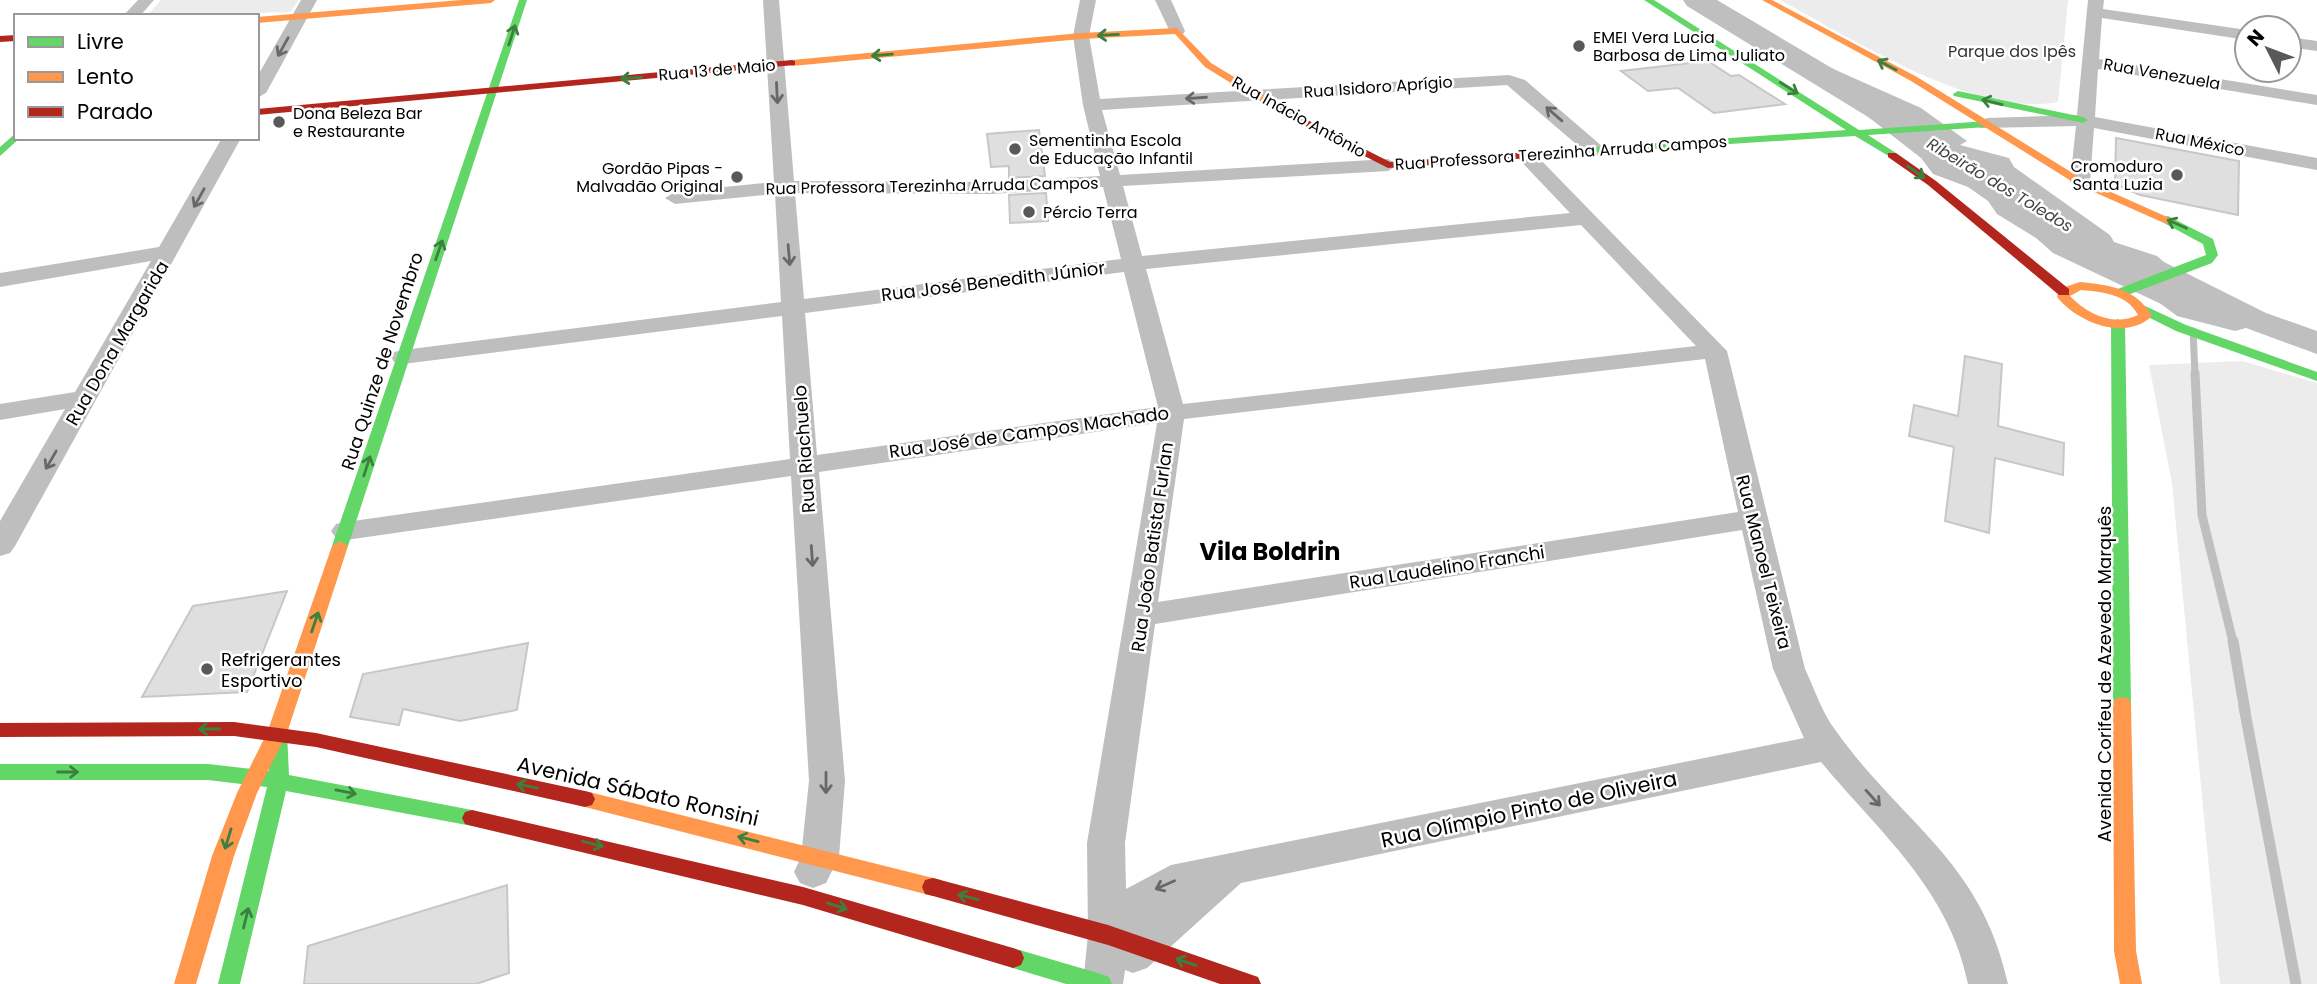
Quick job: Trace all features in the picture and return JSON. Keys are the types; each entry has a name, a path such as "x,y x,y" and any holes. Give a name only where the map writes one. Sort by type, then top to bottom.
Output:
{"main road":[{"path":"259,20 491,0"},
{"name":"Rua Quinze de Novembro","path":"185,984 232,826 252,776 276,733 523,0"},
{"path":"1648,0 1860,133 1932,183 2064,292 2067,303 2075,310 2087,334"},
{"path":"1766,0 1914,79 1978,125 2080,182 2209,242 2212,255 2198,264 2122,292 2080,286 2064,292"},
{"name":"Rua 13 de Maio","path":"259,112 1081,36 1177,31"},
{"name":"Rua Inácio Antônio","path":"1177,31 1208,65 1252,94 1388,165"},
{"path":"1914,79 1992,103 2083,120"},
{"path":"1860,133 1978,125"},
{"name":"Rua Professora Terezinha Arruda Campos","path":"1388,165 1860,133"},
{"path":"0,153 14,136"},
{"path":"2122,292 2140,316"},
{"path":"2075,310 2118,323 2140,316 2317,377"},
{"name":"Avenida Corifeu de Azevedo Marquês","path":"2118,323 2125,951 2131,984"},
{"name":"Avenida Corifeu de Azevedo Marquês","path":"2100,359 2120,396"},
{"name":"Avenida Sábato Ronsini","path":"0,730 234,729 276,733 570,795 820,857 1125,941 1250,984"},
{"name":"Rua Quinze de Novembro","path":"229,984 279,780 276,733"},
{"path":"0,772 208,772 252,776 552,823 1103,984"},
{"path":"552,823 570,795"},
{"name":"Avenida Corifeu de Azevedo Marquês","path":"2114,984 2125,951"}],"street":[{"path":"133,14 146,0"},
{"path":"259,89 309,0"},
{"name":"Rua Riachuelo","path":"771,0 782,187 806,463 827,781 820,857 803,896"},
{"name":"Rua João Batista Furlan","path":"1088,0 1081,36 1092,105 1172,413 1106,843 1125,941 1103,984"},
{"name":"Rua Inácio Antônio","path":"1163,0 1177,31"},
{"path":"2080,182 2083,120 2095,6 2233,32"},
{"name":"Rua Venezuela","path":"2089,62 2317,100"},
{"name":"Rua Isidoro Aprígio","path":"1092,105 1509,80 1520,84 1596,151"},
{"name":"Rua México","path":"1978,125 2083,120 2317,164"},
{"name":"Rua Dona Margarida","path":"0,546 231,140"},
{"path":"1526,156 1715,351"},
{"name":"Rua Professora Terezinha Arruda Campos","path":"675,198 782,187 991,188 1388,165"},
{"name":"Rua José Benedith Júnior","path":"403,357 1133,264 1584,218"},
{"path":"0,280 169,252"},
{"name":"Rua José de Campos Machado","path":"346,531 806,463 1172,413 1715,351"},
{"name":"Rua Manoel Teixeira","path":"1715,351 1789,669 1828,747 1958,901 1978,940 1987,984"},
{"path":"0,412 86,398"},
{"name":"Rua Laudelino Franchi","path":"1143,615 1752,519"},
{"name":"Rua Olímpio Pinto de Oliveira","path":"1125,941 1231,870 1828,747"}],"green space":[{"path":"161,0 299,0 290,12 149,14"},
{"name":"Parque dos Ipês","path":"1780,0 2068,0 2058,102 2025,104 1990,98 1953,87 1878,54"},
{"path":"2242,361 2317,383 2317,984 2220,984 2172,483 2149,365"}],"water":[{"path":"1697,0 1710,0 1802,55 1921,108 1967,141 1960,145 2009,158 2014,167 2110,235 2114,242 2157,256 2266,313 2317,331 2317,354 2246,328 2235,331 2177,316 2161,304 2053,253 2036,238 1997,214 1988,201 1968,187 1933,174 1921,158 1867,116 1856,94"}],"building":[{"path":"1708,61 1731,76 1739,75 1785,104 1714,113 1678,88 1648,91 1621,71"},
{"name":"Sementinha Escola de Educação Infantil","path":"1039,130 1045,176 1009,178 1009,166 991,167 987,134"},
{"name":"Cromoduro Santa Luzia","path":"2116,138 2239,161 2238,215 2140,195 2115,184"},
{"name":"Pércio Terra","path":"1046,193 1048,221 1010,223 1009,195"},
{"path":"1965,356 2002,364 1998,426 2064,443 2063,475 1995,458 1989,533 1945,521 1954,447 1909,436 1914,405 1958,416"},
{"path":"287,591 247,692 142,697 193,606"},
{"path":"528,643 517,710 460,721 403,709 399,725 350,717 363,674"},
{"path":"507,885 509,973 476,984 304,984 308,946"}],"waterway":[{"name":"Ribeirão dos Toledos","path":"1697,0 1916,132"},
{"path":"2193,331 2195,374"},
{"path":"2195,373 2202,515 2233,642"},
{"path":"2233,641 2245,711"},
{"path":"2244,707 2296,984"}],"traffic: fast":[{"path":"340,546 523,0"},
{"path":"1648,0 1892,155"},
{"path":"1958,94 2083,120"},
{"path":"1531,155 1987,124"},
{"path":"0,153 14,138"},
{"path":"2120,293 2208,260 2212,255 2209,242 2168,220"},
{"path":"2145,310 2181,328 2317,377"},
{"path":"2118,323 2122,704"},
{"path":"229,984 279,780 277,733"},
{"path":"0,772 208,772 252,776 472,818"},
{"path":"1013,958 1101,984"}],"traffic: slow":[{"path":"259,20 491,0"},
{"path":"1766,0 1914,79 2080,182 2168,220"},
{"path":"792,63 1081,36 1177,31 1208,65 1280,109"},
{"path":"2080,286 2118,292 2134,301 2145,316 2124,324 2101,322 2090,317 2063,297 2064,292 2080,286"},
{"path":"185,984 223,856 247,793 277,733 340,546"},
{"path":"2122,704 2125,951 2131,984"},
{"path":"585,799 933,887"}],"traffic: jam":[{"path":"0,39 14,38"},
{"path":"259,112 792,63"},
{"path":"1280,109 1388,165 1531,155"},
{"path":"1892,155 1932,183 2064,292"},
{"path":"0,730 234,729 316,740 585,799"},
{"path":"472,818 803,896 1013,958"},
{"path":"933,887 1108,935 1250,984"}],"place":[{"name":"EMEI Vera Lucia Barbosa de Lima Juliato","path":"1579,46"},
{"name":"Dona Beleza Bar e Restaurante","path":"279,122"},
{"name":"Sementinha Escola de Educação Infantil","path":"1015,149"},
{"name":"Cromoduro Santa Luzia","path":"2177,175"},
{"name":"Gordão Pipas - Malvadão Original","path":"737,177"},
{"name":"Pércio Terra","path":"1029,212"},
{"name":"Refrigerantes Esportivo","path":"207,669"}],"district":[{"name":"Vila Boldrin","path":"1270,551"}]}
